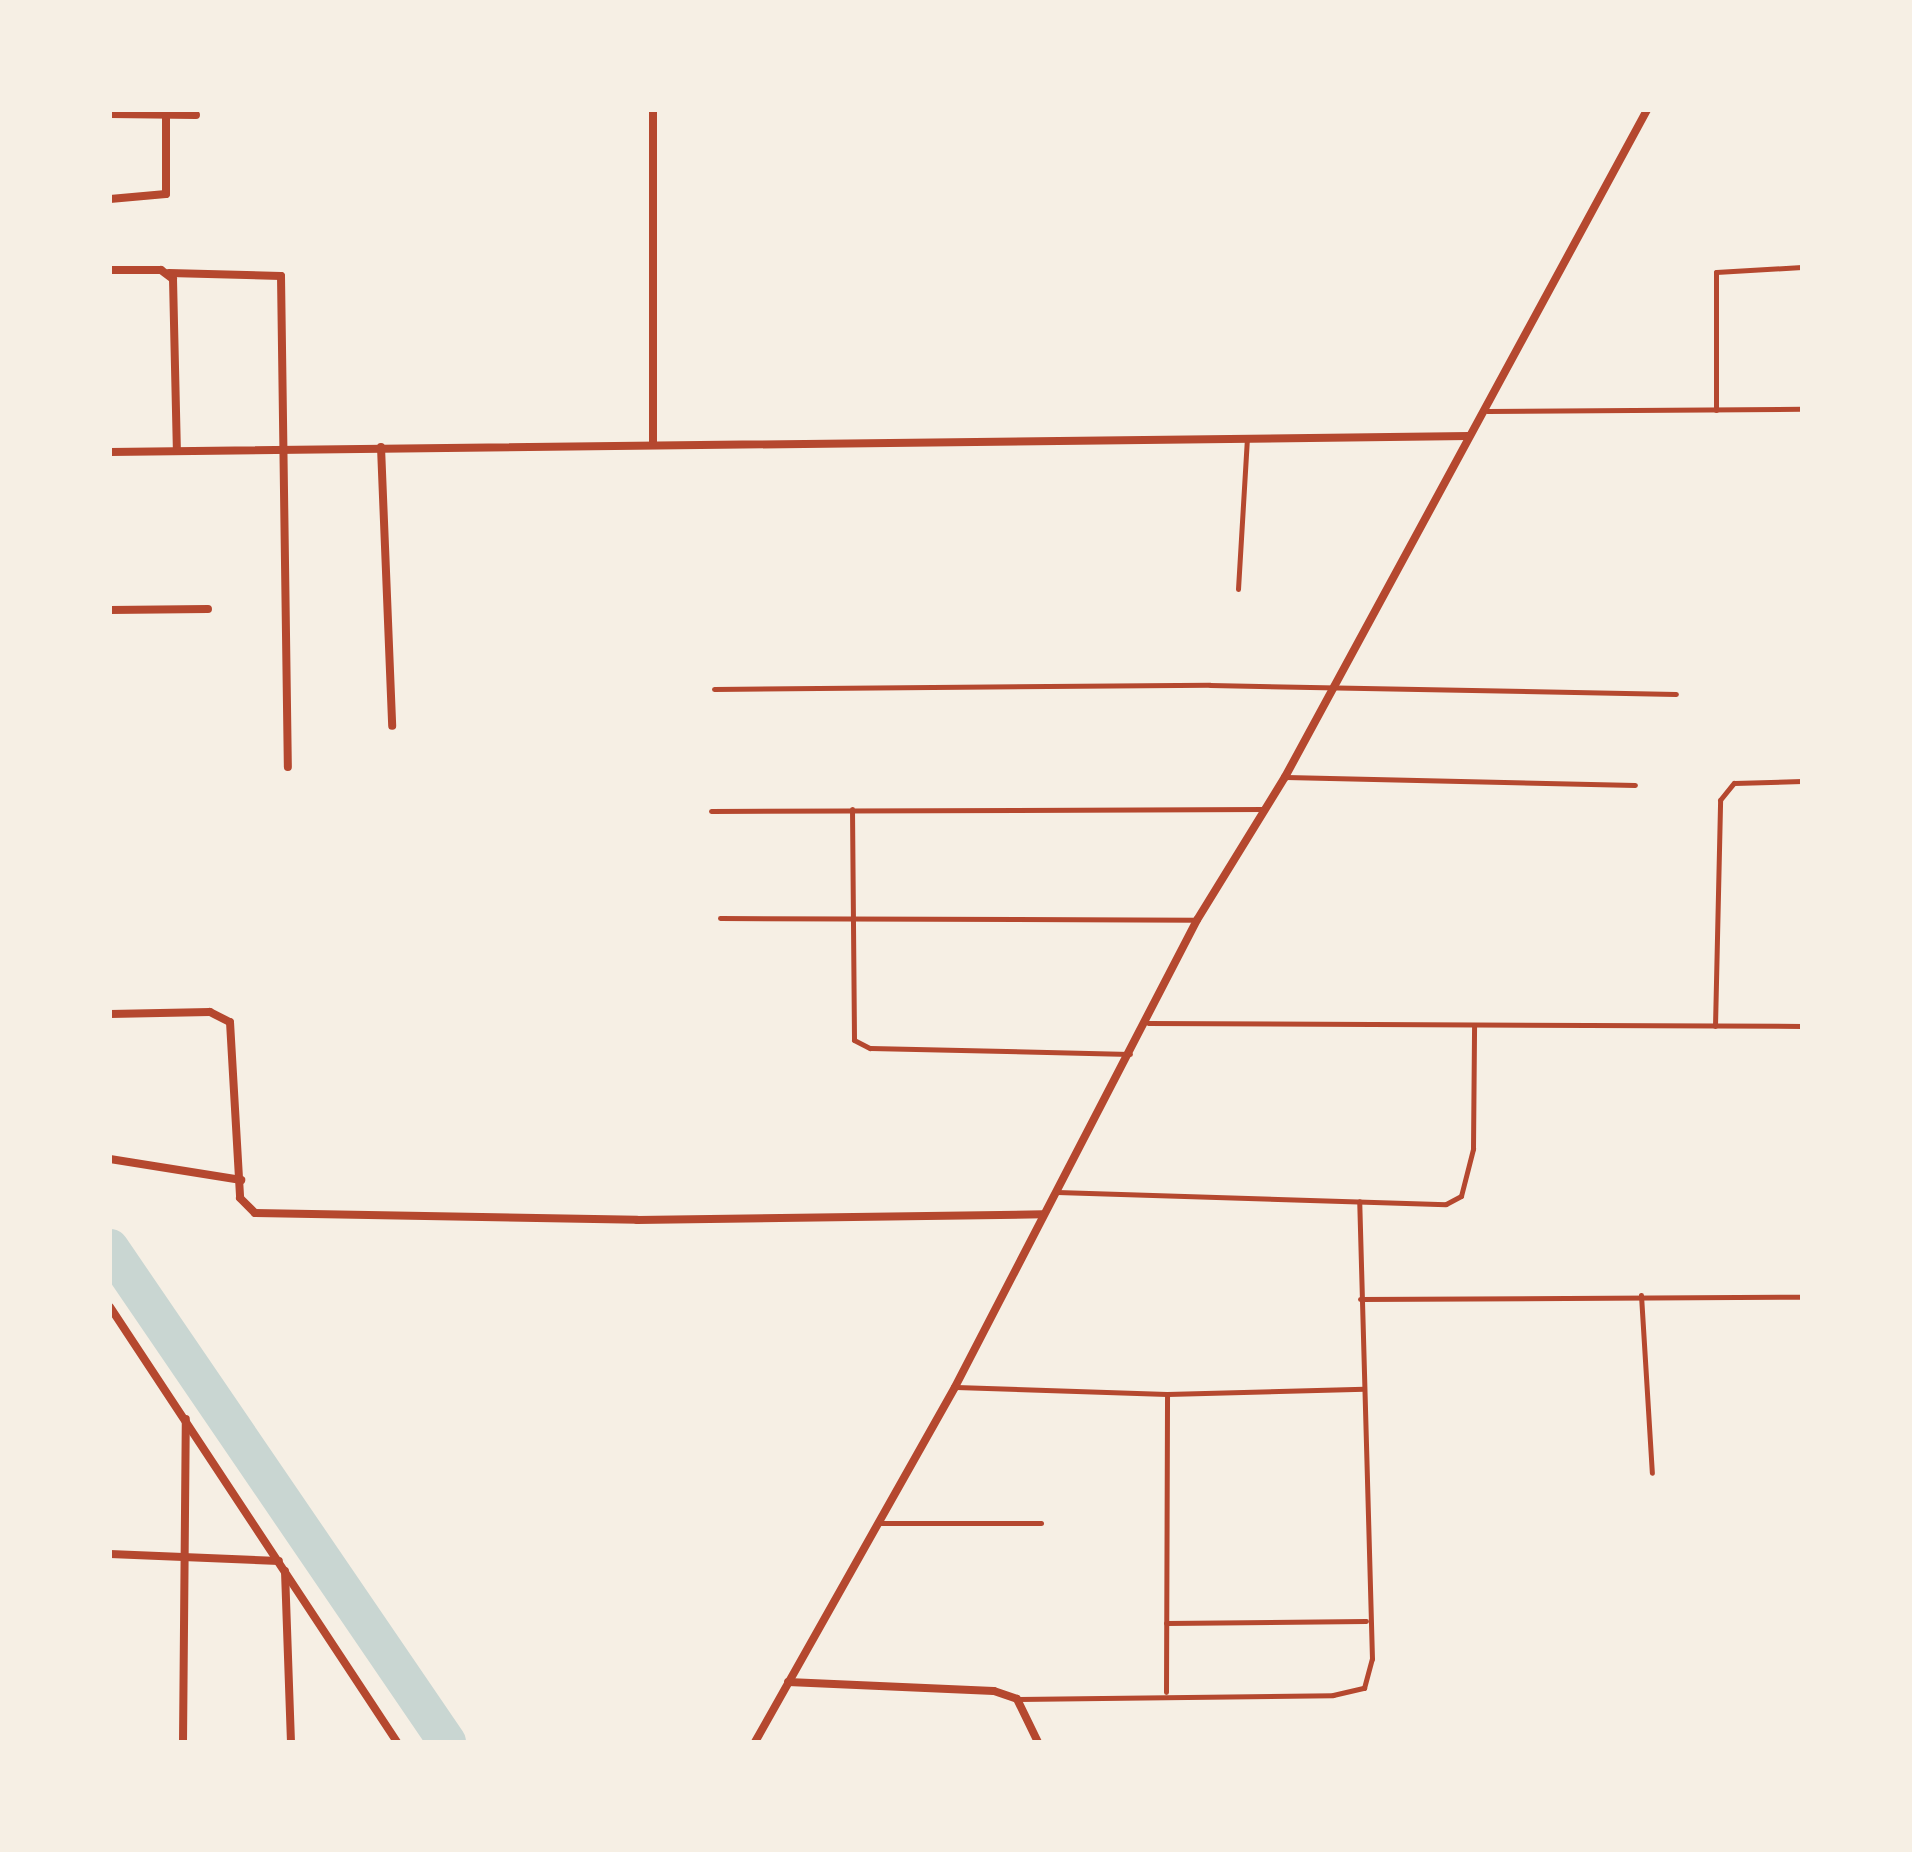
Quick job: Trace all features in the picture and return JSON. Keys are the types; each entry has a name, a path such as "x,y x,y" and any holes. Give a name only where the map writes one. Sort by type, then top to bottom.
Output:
{"street":[{"path":"653,110 653,443"},
{"path":"755,1742 875,1523 955,1387 1043,1214 1148,1023 1197,920 1285,777 1469,436 1487,411 1647,110"},
{"path":"110,114 196,115"},
{"path":"110,199 166,194 166,115"},
{"path":"110,270 281,276 288,767"},
{"path":"169,273 177,450"},
{"path":"110,452 653,443 1469,436"},
{"path":"381,447 392,726"},
{"path":"110,610 208,609"},
{"path":"110,1014 210,1012 230,1022 243,1208 302,1216 1043,1214"},
{"path":"110,1159 241,1180"},
{"path":"110,1307 397,1742"},
{"path":"183,1742 186,1419"},
{"path":"110,1554 279,1561"},
{"path":"285,1571 291,1742"},
{"path":"788,1682 965,1685 1017,1699 1038,1742"}],"lane":[{"path":"1716,410 1716,272 1802,267"},
{"path":"1487,411 1802,409"},
{"path":"1238,589 1247,437"},
{"path":"714,689 1331,688 1676,694"},
{"path":"1285,777 1635,785"},
{"path":"1715,1026 1720,800 1734,783 1802,781"},
{"path":"852,809 848,918 852,1031 861,1046 1131,1054"},
{"path":"711,811 1265,809"},
{"path":"720,918 1197,920"},
{"path":"1148,1023 1802,1026"},
{"path":"1055,1192 1446,1204 1461,1196 1473,1149 1474,1025"},
{"path":"1017,1699 1166,1692 1353,1694 1372,1673 1366,1621 1359,1201"},
{"path":"1360,1299 1641,1295 1802,1297"},
{"path":"1641,1295 1652,1473"},
{"path":"955,1387 1167,1394 1364,1389"},
{"path":"1166,1692 1167,1394"},
{"path":"875,1523 1041,1523"},
{"path":"1166,1623 1366,1621"}],"waterway":[{"path":"110,1248 447,1742"}]}
